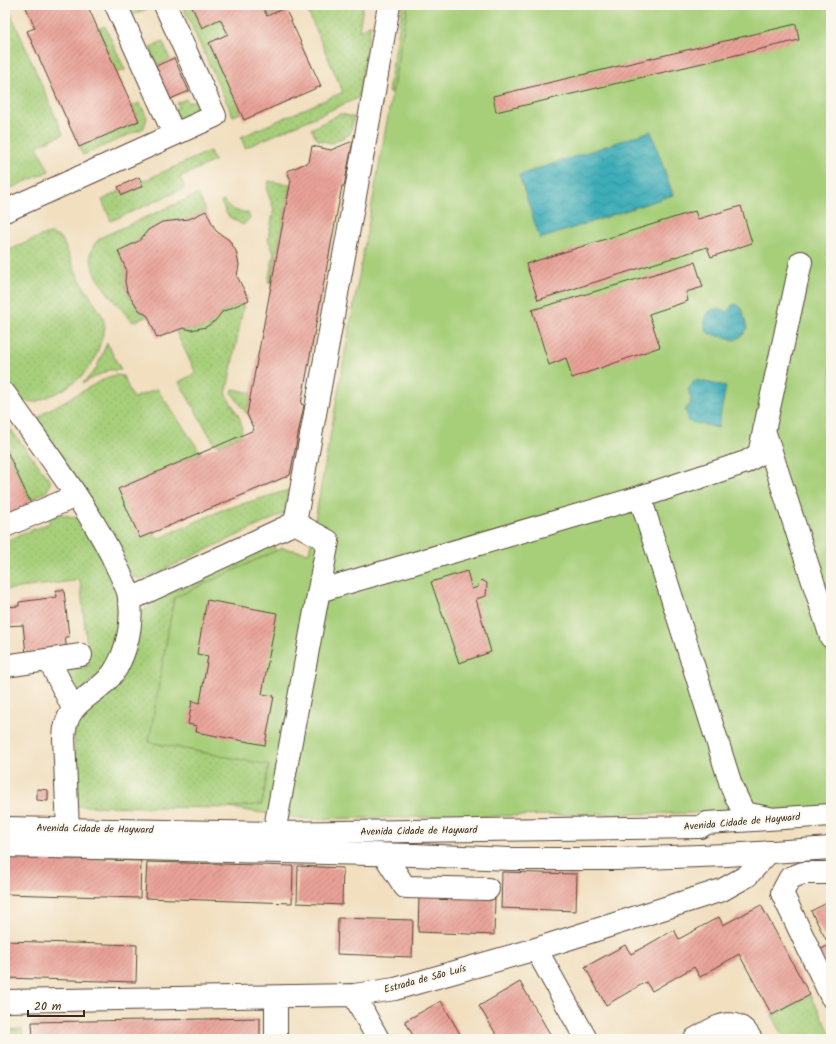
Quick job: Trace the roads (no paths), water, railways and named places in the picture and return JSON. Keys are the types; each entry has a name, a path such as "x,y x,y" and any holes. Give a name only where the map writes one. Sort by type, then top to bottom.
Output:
{"street":[{"path":"116,5 174,134"},
{"path":"5,211 215,116 165,5"},
{"path":"295,524 389,5"},
{"path":"319,591 640,497 746,462 759,454 801,262"},
{"path":"5,394 76,496 108,549 123,581 129,600 129,625 120,662 109,680 73,708 64,730 68,829"},
{"path":"764,427 831,637"},
{"path":"5,526 76,496"},
{"path":"640,497 732,788 744,813 772,819"},
{"path":"274,833 328,541 295,524"},
{"path":"129,600 295,524"},
{"path":"5,666 81,655"},
{"path":"49,660 73,708"},
{"path":"707,823 728,814 733,804 732,788"},
{"name":"Avenida Cidade de Hayward","path":"5,828 274,833 700,827 707,823 831,816"},
{"name":"Avenida Cidade de Hayward","path":"5,846 384,854 510,859 616,859 727,855 831,848"},
{"name":"Estrada de São Luís","path":"5,1001 354,995 395,989 536,949 722,890 747,876 769,852"},
{"path":"384,854 405,887 488,889"},
{"path":"727,855 740,869 736,883"},
{"path":"831,873 803,873 790,878 782,893 831,996"},
{"path":"536,949 586,1039"},
{"path":"354,995 378,1039"},
{"path":"276,996 276,1039"},
{"path":"695,1039 723,1024 735,1024 747,1032 751,1039"}],"water":[{"path":"651,131 673,195 540,239 519,175"},
{"path":"736,304 742,308 747,328 743,335 735,340 708,333 705,326 705,319 708,312 715,309 728,312 732,305"},
{"path":"695,380 726,386 718,428 687,421 688,417 685,410 690,404 691,398 688,390"}]}
